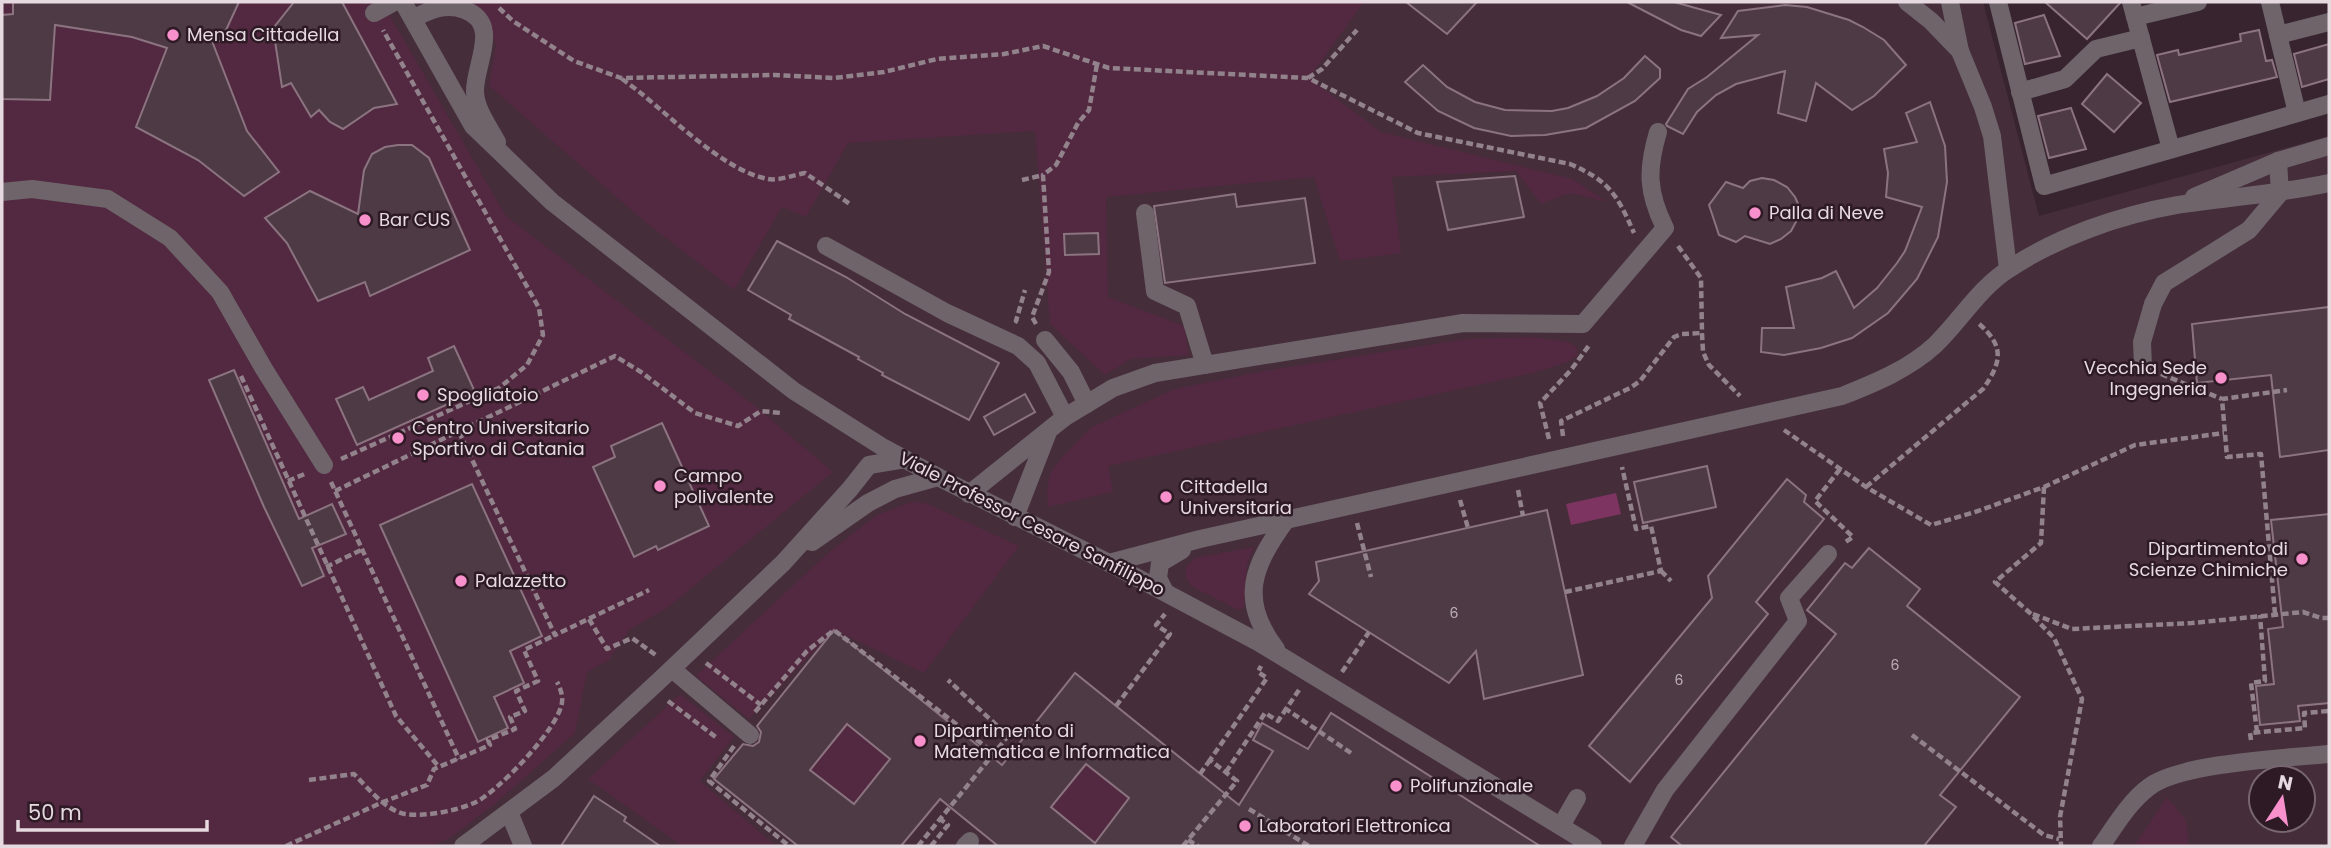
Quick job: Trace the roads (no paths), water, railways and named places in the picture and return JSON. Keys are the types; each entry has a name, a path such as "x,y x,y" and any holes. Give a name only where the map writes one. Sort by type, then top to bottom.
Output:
{"street":[{"path":"374,13 394,2"},
{"name":"Viale Professor Cesare Sanfilippo","path":"403,2 473,126 552,202 794,391 905,459 969,494 1165,592 1282,657 1593,846"},
{"path":"1907,2 1961,51"},
{"path":"1950,2 1961,51 1992,136 2008,269"},
{"path":"1998,2 2044,186 2329,104"},
{"path":"2171,149 2133,9 2198,2"},
{"path":"2270,2 2297,113"},
{"path":"414,18 434,8 447,6 470,12 483,25 485,44 475,91 477,102 503,155"},
{"path":"2278,35 2329,22"},
{"path":"2020,92 2065,79 2096,49 2141,38"},
{"path":"969,494 1065,417 1113,388 1155,373 1463,323 1583,324 1665,228 1654,206 1650,161 1658,132"},
{"path":"2175,206 2278,161 2329,146"},
{"path":"2143,367 2143,342 2153,303 2164,283 2249,230 2280,193 2278,161"},
{"path":"1110,564 1200,539 1842,396 1875,384 1909,364 1934,345 1996,278 2045,248 2094,227 2175,206 2280,193 2329,183"},
{"path":"2,192 32,189 108,200 170,238 220,292 324,465"},
{"path":"1145,212 1155,291 1187,306 1205,365"},
{"path":"826,246 947,313 1018,346 1037,363 1065,417"},
{"path":"1045,340 1071,372 1087,404"},
{"path":"1015,517 1048,430"},
{"path":"475,843 509,812 554,778 783,563 869,465 905,459"},
{"path":"783,563 868,503 907,484 938,477"},
{"path":"1282,657 1256,617 1253,583 1258,564 1286,520"},
{"path":"1165,592 1158,578 1160,563 1200,539"},
{"path":"1633,846 1665,790 1798,621 1789,598 1828,554"},
{"path":"672,669 745,731"},
{"path":"2101,846 2134,800 2158,780 2208,768 2329,754"},
{"path":"1561,826 1577,798"},
{"path":"509,812 523,846"}],"place":[{"name":"Mensa Cittadella","path":"173,35"},
{"name":"Palla di Neve","path":"1755,213"},
{"name":"Bar CUS","path":"365,220"},
{"name":"Vecchia Sede Ingegneria","path":"2221,378"},
{"name":"Spogliatoio","path":"423,395"},
{"name":"Centro Universitario Sportivo di Catania","path":"398,438"},
{"name":"Campo polivalente","path":"660,486"},
{"name":"Cittadella Universitaria","path":"1166,497"},
{"name":"Dipartimento di Scienze Chimiche","path":"2302,559"},
{"name":"Palazzetto","path":"461,581"},
{"name":"Dipartimento di Matematica e Informatica","path":"920,741"},
{"name":"Polifunzionale","path":"1396,786"},
{"name":"Laboratori Elettronica","path":"1245,826"}]}
